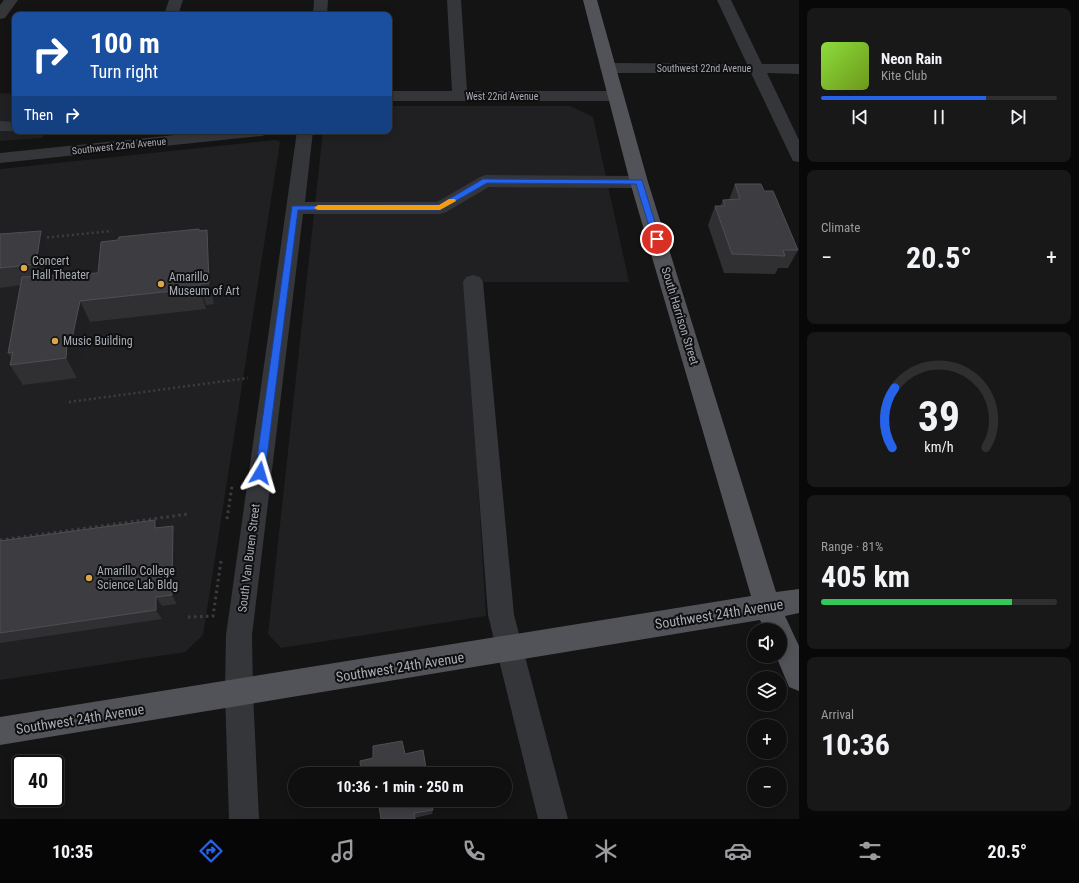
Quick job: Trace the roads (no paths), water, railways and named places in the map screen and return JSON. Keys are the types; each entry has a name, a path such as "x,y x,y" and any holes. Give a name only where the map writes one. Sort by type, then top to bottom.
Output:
{"main road":[{"name":"South Harrison Street","path":"590,0 639,182 767,606 775,623"},
{"name":"Southwest 24th Avenue","path":"0,731 239,694 799,600"},
{"path":"787,650 799,677"}],"street":[{"path":"0,15 11,0"},
{"path":"172,12 176,0"},
{"path":"320,12 321,0"},
{"path":"454,0 460,96"},
{"path":"724,0 799,157"},
{"name":"Southwest 22nd Avenue","path":"608,68 799,69"},
{"name":"West 22nd Avenue","path":"392,96 615,96"},
{"path":"0,126 12,127"},
{"name":"Southwest 22nd Avenue","path":"0,158 233,134"},
{"name":"South Van Buren Street","path":"244,819 239,694 239,635 305,134"},
{"path":"295,208 440,208 486,181 639,182"},
{"path":"473,282 502,615 553,819"}],"place":[{"name":"Concert Hall Theater","path":"24,268"},
{"name":"Amarillo Museum of Art","path":"161,284"},
{"name":"Music Building","path":"55,341"},
{"name":"Amarillo College Science Lab Bldg","path":"89,578"}]}
